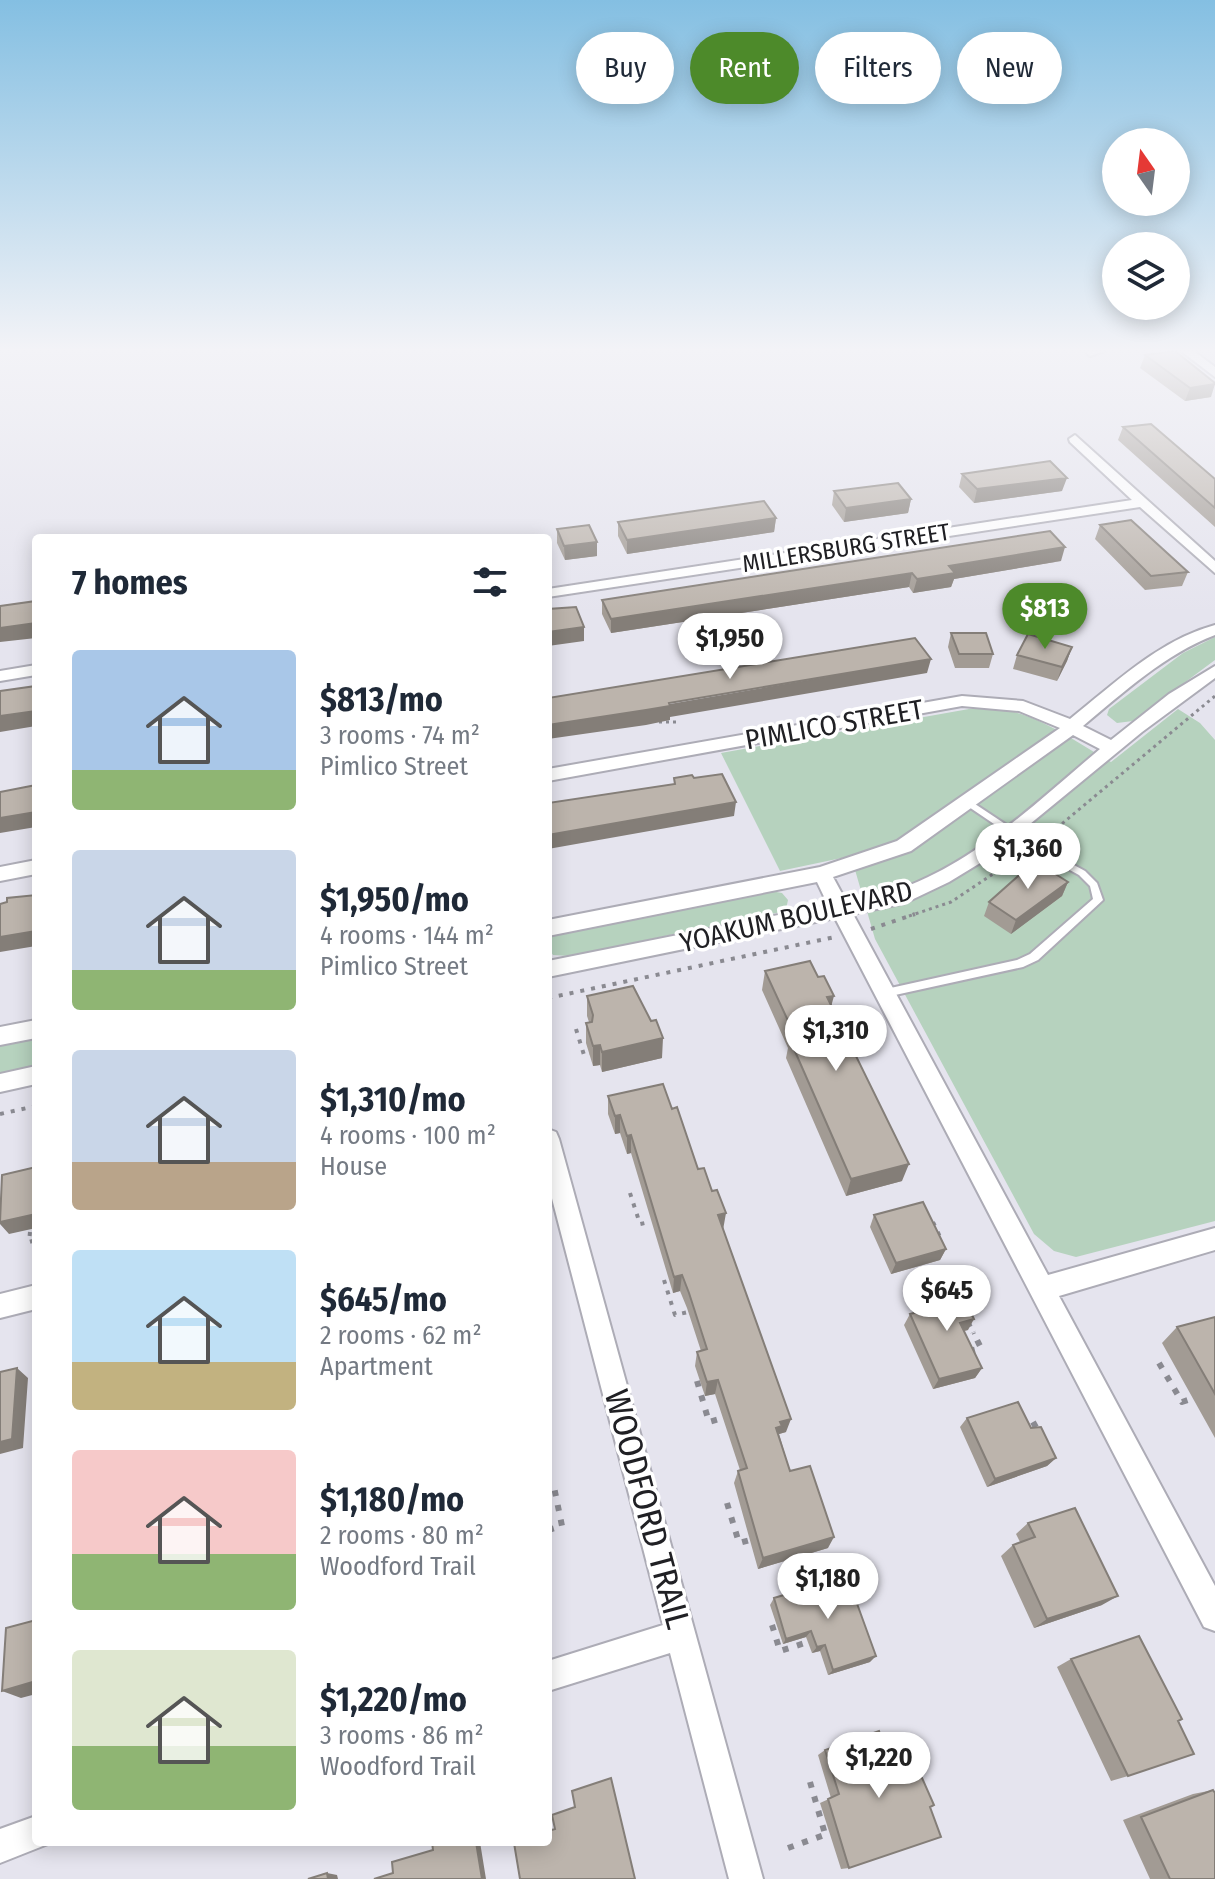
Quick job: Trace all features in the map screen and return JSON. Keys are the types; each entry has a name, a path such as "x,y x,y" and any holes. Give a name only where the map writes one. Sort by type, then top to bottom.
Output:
{"street":[{"path":"1075,439 1215,569"},
{"name":"MILLERSBURG STREET","path":"552,592 1143,502"},
{"name":"YOAKUM BOULEVARD","path":"552,927 822,874 904,846 1072,728 1134,675 1188,640 1215,630"},
{"path":"0,676 32,671"},
{"name":"YOAKUM BOULEVARD","path":"552,968 898,898 935,884 963,868 1112,748 1215,671"},
{"name":"PIMLICO STREET","path":"552,774 962,701 1008,701 1112,748"},
{"path":"0,874 32,868"},
{"path":"822,874 1044,1288 1215,1616"},
{"path":"0,1036 32,1030"},
{"path":"0,1083 32,1076"},
{"name":"WOODFORD TRAIL","path":"552,1175 746,1879"},
{"path":"1044,1288 1215,1239"},
{"path":"0,1306 32,1298"},
{"path":"552,1675 681,1635"},
{"path":"0,1846 32,1834"}],"lane":[{"path":"886,993 1019,964 1034,957 1098,900 1094,885 1082,873 969,803"}],"path":[{"path":"1041,842 1215,696"},
{"path":"659,722 678,722"},
{"path":"870,929 951,902 1027,851"},
{"path":"552,997 836,937"},
{"path":"576,1029 584,1055 590,1054"},
{"path":"0,1114 32,1107"},
{"path":"630,1193 640,1224 650,1222"},
{"path":"933,1222 941,1239 936,1240"},
{"path":"30,1232 29,1242 32,1241"},
{"path":"664,1280 675,1315 688,1312"},
{"path":"963,1352 981,1348 964,1311"},
{"path":"1159,1363 1182,1402 1191,1399"},
{"path":"697,1381 709,1422 723,1418"},
{"path":"1033,1422 1044,1445"},
{"path":"552,1529 562,1526 553,1482"},
{"path":"727,1503 739,1543 750,1540"},
{"path":"772,1625 780,1651 808,1642"},
{"path":"788,1848 828,1834 810,1782"}],"green space":[{"path":"1215,637 1215,660 1133,721 1117,723 1107,715 1109,709 1183,653"},
{"path":"991,708 1039,721 1111,762 1178,709 1200,723 1215,740 1215,1221 1076,1257 1054,1251 1034,1234 875,939 851,856 780,871 721,753 969,709"},
{"path":"771,891 782,893 788,900 786,909 781,912 569,956 553,955 552,935"},
{"path":"32,1040 32,1067 0,1073 0,1046"}],"building":[{"path":"1136,439 1168,439 1215,479 1215,508"},
{"path":"1050,461 1067,478 977,489 962,474"},
{"path":"898,483 911,499 846,508 834,491"},
{"path":"764,501 776,518 627,540 618,522"},
{"path":"1131,520 1188,572 1151,576 1100,525"},
{"path":"589,525 597,542 564,546 557,529"},
{"path":"1050,531 1065,547 949,566 955,573 917,579 912,573 611,619 602,600"},
{"path":"32,602 32,624 0,628 0,606"},
{"path":"576,607 584,627 552,631 552,609"},
{"path":"951,633 986,633 993,654 959,654"},
{"path":"1028,634 1072,647 1062,667 1017,655"},
{"path":"915,638 931,659 552,724 552,697"},
{"path":"32,687 32,712 0,716 0,691"},
{"path":"722,774 736,802 552,834 552,802 675,784 674,778 692,775 694,778"},
{"path":"32,786 32,813 0,818 0,792"},
{"path":"1035,861 1068,882 1016,920 989,902"},
{"path":"32,895 32,932 0,937 0,904 7,902 7,898"},
{"path":"810,961 818,977 824,976 834,996 827,997 909,1164 851,1179 790,1040 796,1038 765,971"},
{"path":"633,986 651,1021 656,1020 663,1038 602,1052 600,1045 593,1046 586,1023 592,1022 593,1015 587,996"},
{"path":"663,1084 672,1109 677,1107 698,1169 704,1168 712,1191 717,1190 726,1213 718,1215 791,1419 780,1422 782,1426 776,1428 790,1471 810,1466 834,1537 763,1558 738,1471 747,1468 718,1380 707,1382 697,1352 707,1349 689,1293 682,1275 674,1277 631,1135 627,1136 620,1115 615,1116 608,1096"},
{"path":"32,1168 32,1215 0,1222 2,1175"},
{"path":"923,1202 946,1249 896,1263 874,1215"},
{"path":"958,1285 974,1319 960,1323 982,1368 939,1379 910,1314 934,1308 927,1293"},
{"path":"1215,1317 1215,1394 1177,1327"},
{"path":"17,1368 12,1439 0,1442 0,1372"},
{"path":"1018,1402 1031,1428 1041,1427 1056,1458 995,1479 967,1418"},
{"path":"1075,1508 1118,1596 1047,1619 1013,1545 1035,1537 1028,1523"},
{"path":"847,1576 876,1656 833,1670 825,1645 817,1647 811,1631 786,1639 774,1598"},
{"path":"32,1621 32,1682 2,1691 6,1628"},
{"path":"1139,1636 1182,1719 1178,1721 1194,1754 1128,1776 1071,1659"},
{"path":"879,1731 885,1748 907,1744 934,1805 930,1807 941,1837 849,1868 828,1799 839,1794 825,1750"},
{"path":"611,1778 635,1879 520,1879 514,1846 552,1846 552,1830 555,1829 552,1815 575,1807 572,1791"},
{"path":"1213,1790 1215,1879 1170,1879 1141,1817"},
{"path":"432,1846 477,1846 482,1879 374,1879 393,1873 392,1862 433,1850"},
{"path":"327,1873 328,1879 308,1879"}]}
